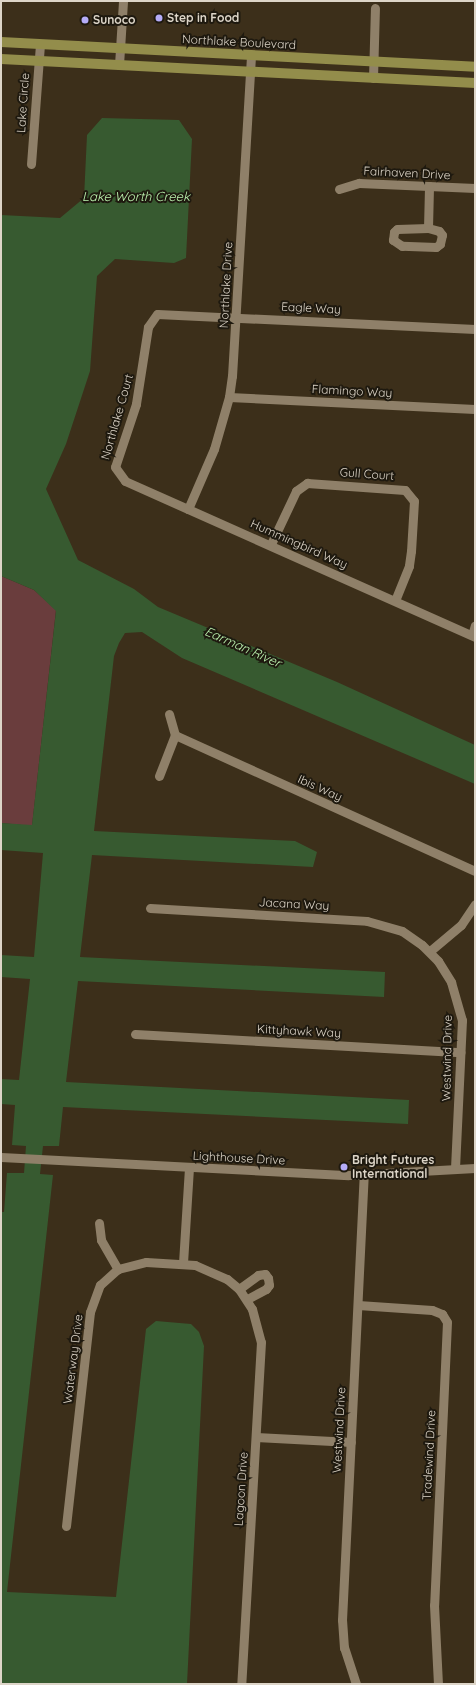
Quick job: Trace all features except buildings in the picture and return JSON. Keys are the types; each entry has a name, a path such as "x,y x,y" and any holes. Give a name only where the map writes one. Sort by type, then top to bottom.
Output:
{"main road":[{"name":"Northlake Boulevard","path":"1,42 475,67"},
{"path":"1,59 475,83"}],"street":[{"path":"119,65 123,1"},
{"path":"373,78 375,5"},
{"name":"Lake Circle","path":"31,164 40,44"},
{"name":"Northlake Drive","path":"188,509 214,449 229,397 236,316 251,55"},
{"name":"Fairhaven Drive","path":"339,189 359,183 475,188"},
{"path":"428,228 429,186"},
{"path":"428,228 439,231 442,234 440,244 436,247 402,246 393,240 394,232 397,229 428,228"},
{"name":"Eagle Way","path":"150,321 162,312 475,329"},
{"name":"Northlake Court","path":"116,472 115,462 128,427 141,380 150,321"},
{"name":"Flamingo Way","path":"229,397 475,409"},
{"name":"Hummingbird Way","path":"116,472 125,481 272,544 473,636"},
{"name":"Gull Court","path":"272,544 296,491 307,483 405,490 414,501 411,551 406,573 395,600"},
{"path":"473,636 475,625"},
{"path":"159,776 175,736 169,714"},
{"name":"Ibis Way","path":"175,736 475,871"},
{"path":"430,951 461,925 475,904"},
{"name":"Jacana Way","path":"150,908 367,921 402,931 430,951"},
{"name":"Westwind Drive","path":"430,951 447,973 455,991 462,1020 455,1168"},
{"name":"Kittyhawk Way","path":"135,1034 461,1052"},
{"name":"Lighthouse Drive","path":"1,1157 364,1176 455,1168 475,1168"},
{"path":"183,1264 189,1167"},
{"name":"Westwind Drive","path":"356,1684 344,1648 342,1620 364,1176"},
{"path":"99,1223 101,1240 118,1269"},
{"name":"Waterway Drive","path":"66,1526 92,1302 100,1285 118,1269 146,1262 183,1264"},
{"name":"Lagoon Drive","path":"183,1264 217,1273 239,1289 247,1299 257,1320 261,1342 241,1684"},
{"path":"239,1289 258,1274 265,1274 268,1278 269,1285 266,1289 247,1299"},
{"name":"Tradewind Drive","path":"358,1305 432,1310 442,1314 447,1322 434,1605 438,1684"},
{"path":"256,1437 351,1442"}],"shaded area":[{"path":"1,576 34,590 56,610 32,826 1,823"}],"water":[{"name":"Lake Worth Creek","path":"102,118 179,120 192,139 186,258 174,263 115,259 97,276 90,371 66,444 46,489 78,560 134,589 158,607 337,682 475,745 475,784 182,658 142,632 125,633 119,643 114,656 94,831 295,841 317,852 313,867 92,855 80,957 385,972 384,997 78,981 66,1082 409,1100 408,1124 63,1107 59,1146 43,1146 40,1174 53,1175 7,1592 116,1597 146,1329 156,1321 191,1324 199,1332 204,1346 187,1684 1,1684 1,1212 4,1212 7,1173 24,1173 26,1146 12,1145 15,1105 1,1104 1,1079 19,1080 30,979 1,977 1,955 34,957 43,853 1,850 1,823 32,825 56,611 34,590 1,576 1,215 60,218 84,198 87,135"}],"place":[{"name":"Step in Food","path":"159,18"},
{"name":"Sunoco","path":"85,20"},
{"name":"Bright Futures International","path":"344,1167"}],"water label":[{"name":"Earman River","path":"243,647"}]}
